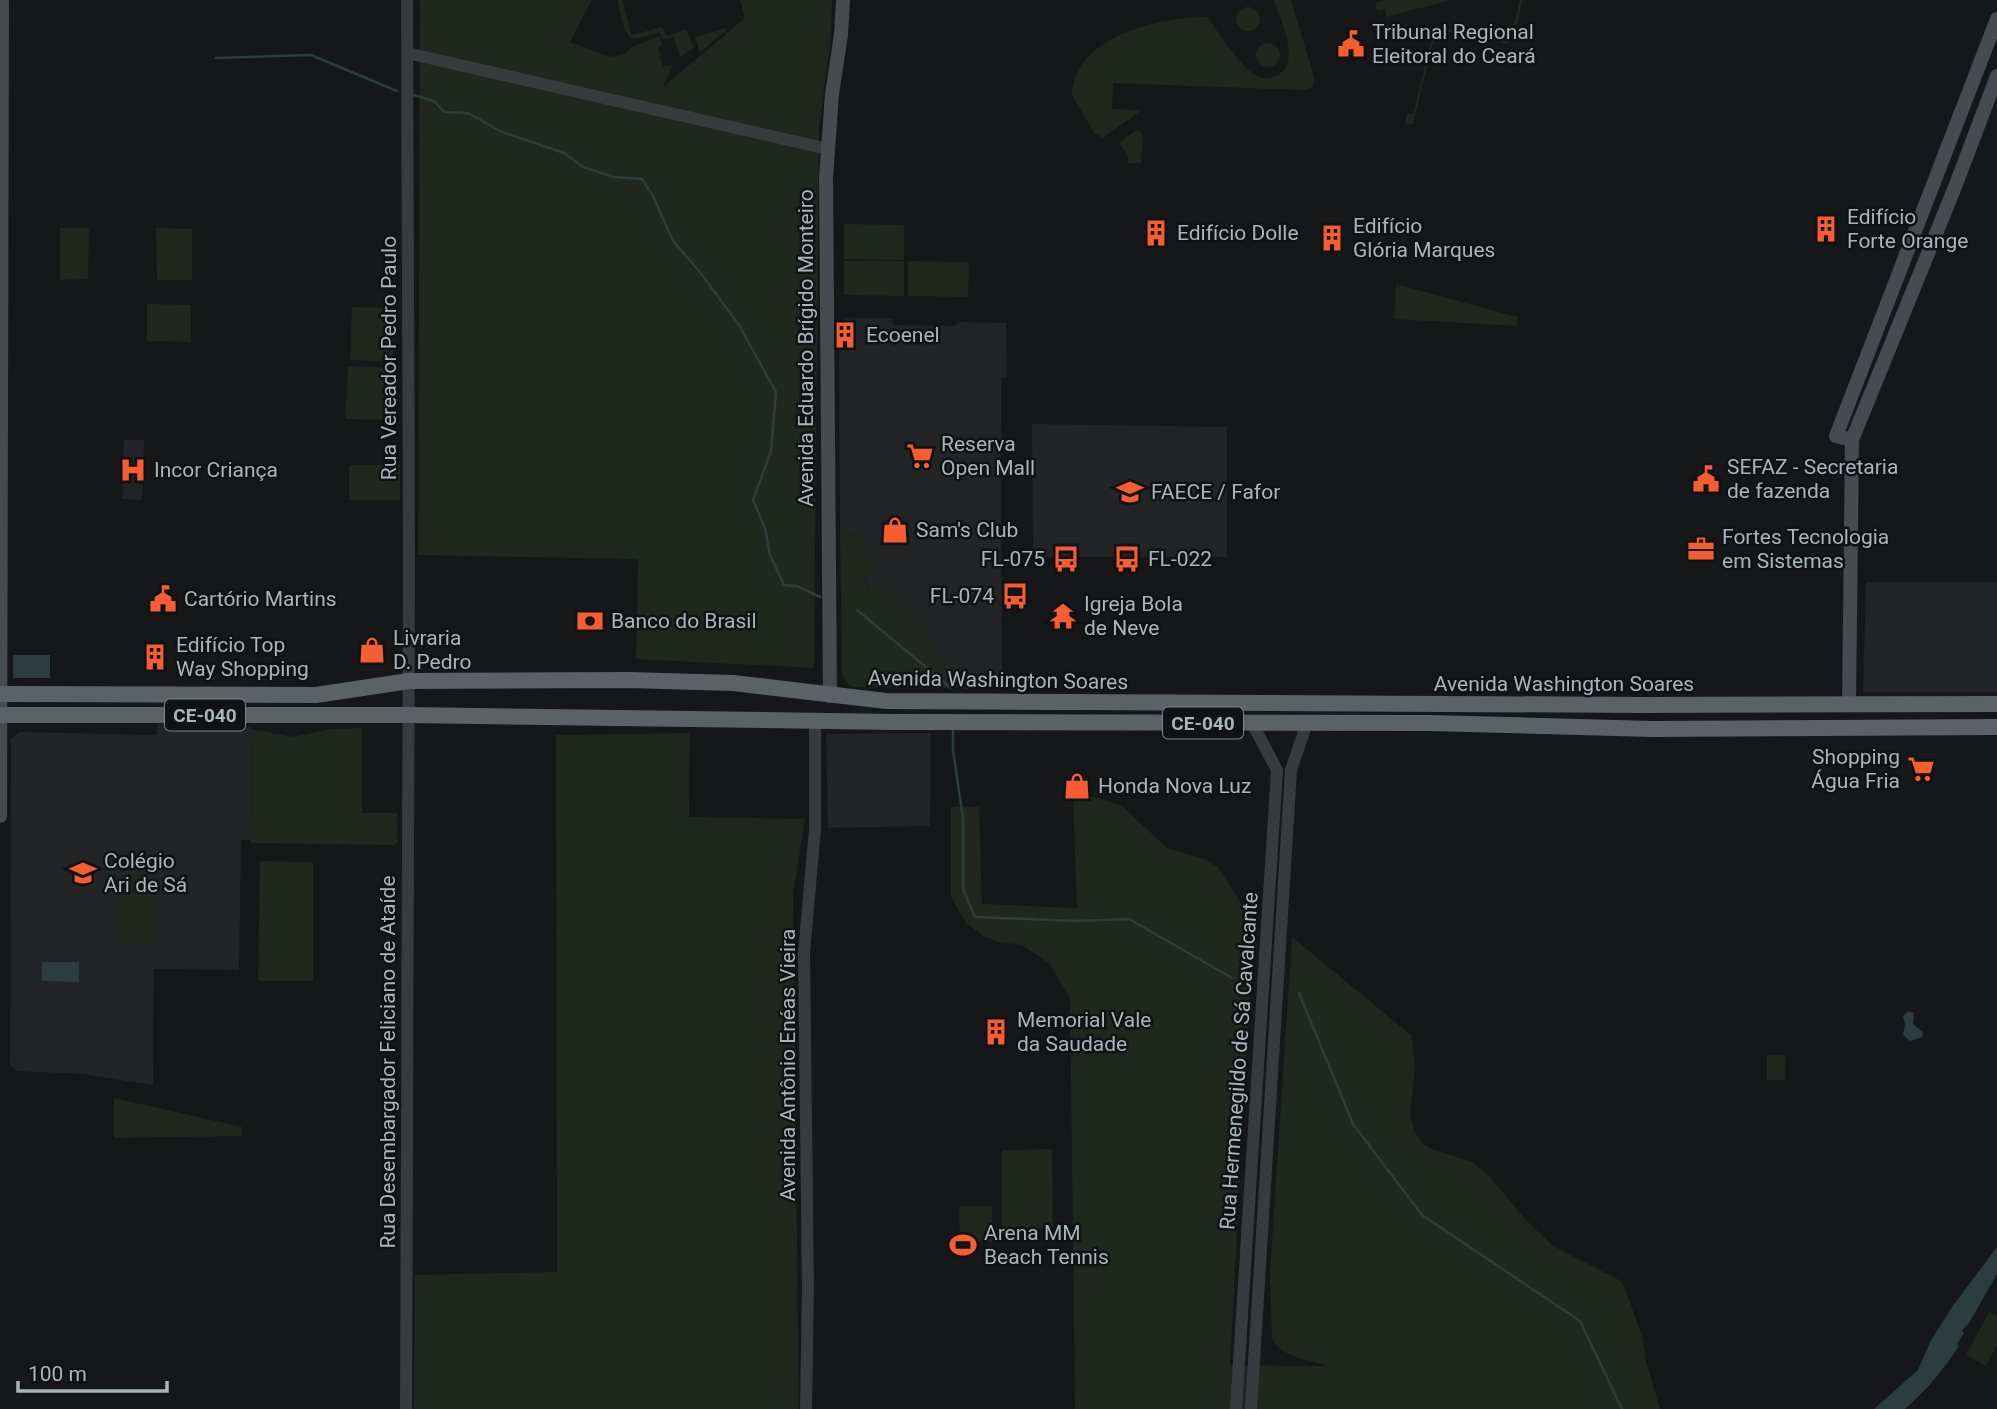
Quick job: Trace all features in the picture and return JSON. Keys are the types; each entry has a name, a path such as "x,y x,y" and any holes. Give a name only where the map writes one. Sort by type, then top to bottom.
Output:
{"highway":[{"name":"Avenida Washington Soares","path":"1,694 316,695 409,681 704,681 886,701 1997,704"},
{"name":"Avenida Washington Soares","path":"1,715 409,715 815,722 1504,724 1652,729 1997,727"}],"main road":[{"path":"0,816 2,0"},
{"name":"Avenida Eduardo Brígido Monteiro","path":"830,696 826,233 832,94 843,0"},
{"path":"1852,440 1836,436 1997,19"},
{"path":"1849,705 1852,440 1997,76"}],"street":[{"name":"Rua Vereador Pedro Paulo","path":"407,0 409,715"},
{"path":"407,53 828,149"},
{"name":"Rua Desembargador Feliciano de Ataíde","path":"406,1409 409,715"},
{"name":"Avenida Antônio Enéas Vieira","path":"806,1409 808,1288 804,952 815,829 815,722"},
{"path":"1252,723 1277,770 1291,770"},
{"name":"Rua Hermenegildo de Sá Cavalcante","path":"1251,1409 1291,770 1307,723"},
{"name":"Rua Hermenegildo de Sá Cavalcante","path":"1236,1409 1277,770"}],"shaded area":[{"path":"420,0 592,0 570,42 611,57 659,36 662,45 658,48 663,67 673,64 663,87 745,18 740,0 832,0 831,36 819,129 814,668 636,659 638,559 418,555"},
{"path":"617,0 622,0 632,35 662,27 666,36 686,29 694,48 680,57 674,37 663,39 659,32 630,38 623,25"},
{"path":"1274,0 1291,0 1315,80 1312,88 1302,90 1113,83 1112,109 1142,110 1101,139 1098,134 1095,135 1072,95 1076,75 1087,58 1103,44 1144,26 1207,17 1246,68 1259,77 1272,77 1282,72 1289,54 1285,31"},
{"path":"1387,0 1451,0 1386,17 1385,9 1377,11 1375,3"},
{"path":"1520,0 1523,0 1514,37 1508,44 1449,32 1434,38 1413,124 1406,124 1407,114 1413,114 1433,34 1441,30 1459,29 1507,41 1511,36"},
{"path":"1248,7 1257,10 1260,19 1257,28 1248,31 1239,28 1236,19 1239,10"},
{"path":"726,30 700,53 695,37"},
{"path":"1268,43 1277,46 1280,55 1277,64 1268,67 1259,64 1256,55 1259,46"},
{"path":"1135,131 1140,131 1143,135 1141,163 1128,163 1128,155 1119,143"},
{"path":"844,224 904,225 904,260 844,259"},
{"path":"60,228 89,228 88,279 60,280"},
{"path":"156,228 192,229 192,280 157,280"},
{"path":"844,261 904,261 904,296 844,295"},
{"path":"908,261 969,262 968,297 908,296"},
{"path":"1396,284 1517,317 1517,326 1394,319"},
{"path":"147,304 191,305 191,342 147,341"},
{"path":"352,307 396,308 393,362 350,360"},
{"name":"Reserva Open Mall","path":"845,318 892,318 893,325 1006,323 1007,377 1001,378 1002,686 998,689 962,689 950,669 934,662 929,657 938,647 882,580 883,587 877,590 869,587 863,578 862,546 868,542 862,535 840,536 839,328"},
{"path":"348,366 394,368 393,420 345,419"},
{"name":"FAECE / Fafor","path":"1032,424 1227,427 1227,557 1033,557"},
{"name":"Incor Criança","path":"124,440 144,440 142,500 122,499"},
{"path":"349,465 400,465 400,500 349,500"},
{"path":"862,535 868,541 863,547 876,570 863,578 868,587 874,584 878,590 883,587 880,581 882,579 939,648 929,658 941,665 944,662 950,669 955,663 962,668 961,688 855,687 845,680 842,673 840,536"},
{"path":"1866,582 1997,582 1997,692 1863,692"},
{"path":"13,655 50,655 50,678 13,678"},
{"name":"Colégio Ari de Sá","path":"158,724 252,729 251,840 241,840 239,970 154,969 153,1085 82,1074 18,1071 10,1065 11,739 19,732 157,735"},
{"path":"362,728 362,813 397,813 398,842 394,845 251,843 252,729 293,737 330,729"},
{"path":"690,733 689,817 805,819 793,895 799,1409 414,1409 415,1275 557,1272 556,735"},
{"path":"931,733 930,826 828,828 826,734"},
{"path":"1095,797 1122,806 1167,848 1204,859 1218,867 1244,908 1254,912 1230,1365 1327,1366 1289,1354 1272,1339 1270,1271 1292,937 1412,1036 1415,1067 1410,1114 1414,1131 1423,1144 1472,1162 1489,1176 1525,1219 1553,1246 1621,1281 1642,1337 1660,1409 1075,1409 1070,998 1049,963 1022,945 985,937 966,923 951,897 951,807 979,807 982,904 1077,908 1073,798"},
{"path":"260,861 313,862 313,981 258,979"},
{"path":"118,876 153,877 152,944 117,944"},
{"path":"42,962 79,962 79,982 42,981"},
{"path":"1908,1011 1914,1013 1913,1024 1923,1032 1922,1037 1910,1041 1903,1035 1903,1016"},
{"path":"1767,1055 1786,1055 1785,1080 1767,1080"},
{"path":"114,1098 242,1127 242,1136 114,1138"},
{"path":"1052,1149 1053,1228 1002,1229 1002,1150"},
{"path":"959,1206 992,1206 992,1242 960,1242"},
{"path":"1997,1247 1997,1274 1969,1323 1962,1330 1964,1333 1957,1344 1959,1346 1947,1363 1928,1387 1905,1409 1874,1409 1918,1370 1930,1342 1952,1307"},
{"path":"1989,1312 1997,1316 1997,1345 1986,1366 1966,1355"}],"waterway":[{"path":"216,58 311,55 397,91"},
{"path":"414,95 434,101 444,112 468,113 502,132 564,153 583,167 614,177 642,179 653,196 673,241 739,325 776,392 771,451 753,500 765,528 770,555 784,585 797,586 820,597"},
{"path":"857,610 951,688"},
{"path":"953,730 953,750 963,818 963,889 975,917 1076,921 1129,919 1232,978"},
{"path":"1299,993 1353,1124 1422,1215 1580,1321 1622,1409"}],"place":[{"name":"Tribunal Regional Eleitoral do Ceará","path":"1351,44"},
{"name":"Edifício Forte Orange","path":"1826,229"},
{"name":"Edifício Dolle","path":"1156,233"},
{"name":"Edifício Glória Marques","path":"1332,238"},
{"name":"Ecoenel","path":"845,335"},
{"name":"Reserva Open Mall","path":"920,456"},
{"name":"Incor Criança","path":"133,470"},
{"name":"SEFAZ - Secretaria de fazenda","path":"1706,479"},
{"name":"FAECE / Fafor","path":"1130,492"},
{"name":"Sam's Club","path":"895,530"},
{"name":"Fortes Tecnologia em Sistemas","path":"1701,549"},
{"name":"FL-075","path":"1066,559"},
{"name":"FL-022","path":"1127,559"},
{"name":"FL-074","path":"1015,596"},
{"name":"Cartório Martins","path":"163,599"},
{"name":"Igreja Bola de Neve","path":"1063,616"},
{"name":"Banco do Brasil","path":"590,621"},
{"name":"Livraria D. Pedro","path":"372,650"},
{"name":"Edifício Top Way Shopping","path":"155,657"},
{"name":"Shopping Água Fria","path":"1921,769"},
{"name":"Honda Nova Luz","path":"1077,786"},
{"name":"Colégio Ari de Sá","path":"83,873"},
{"name":"Memorial Vale da Saudade","path":"996,1032"},
{"name":"Arena MM Beach Tennis","path":"963,1245"}]}
